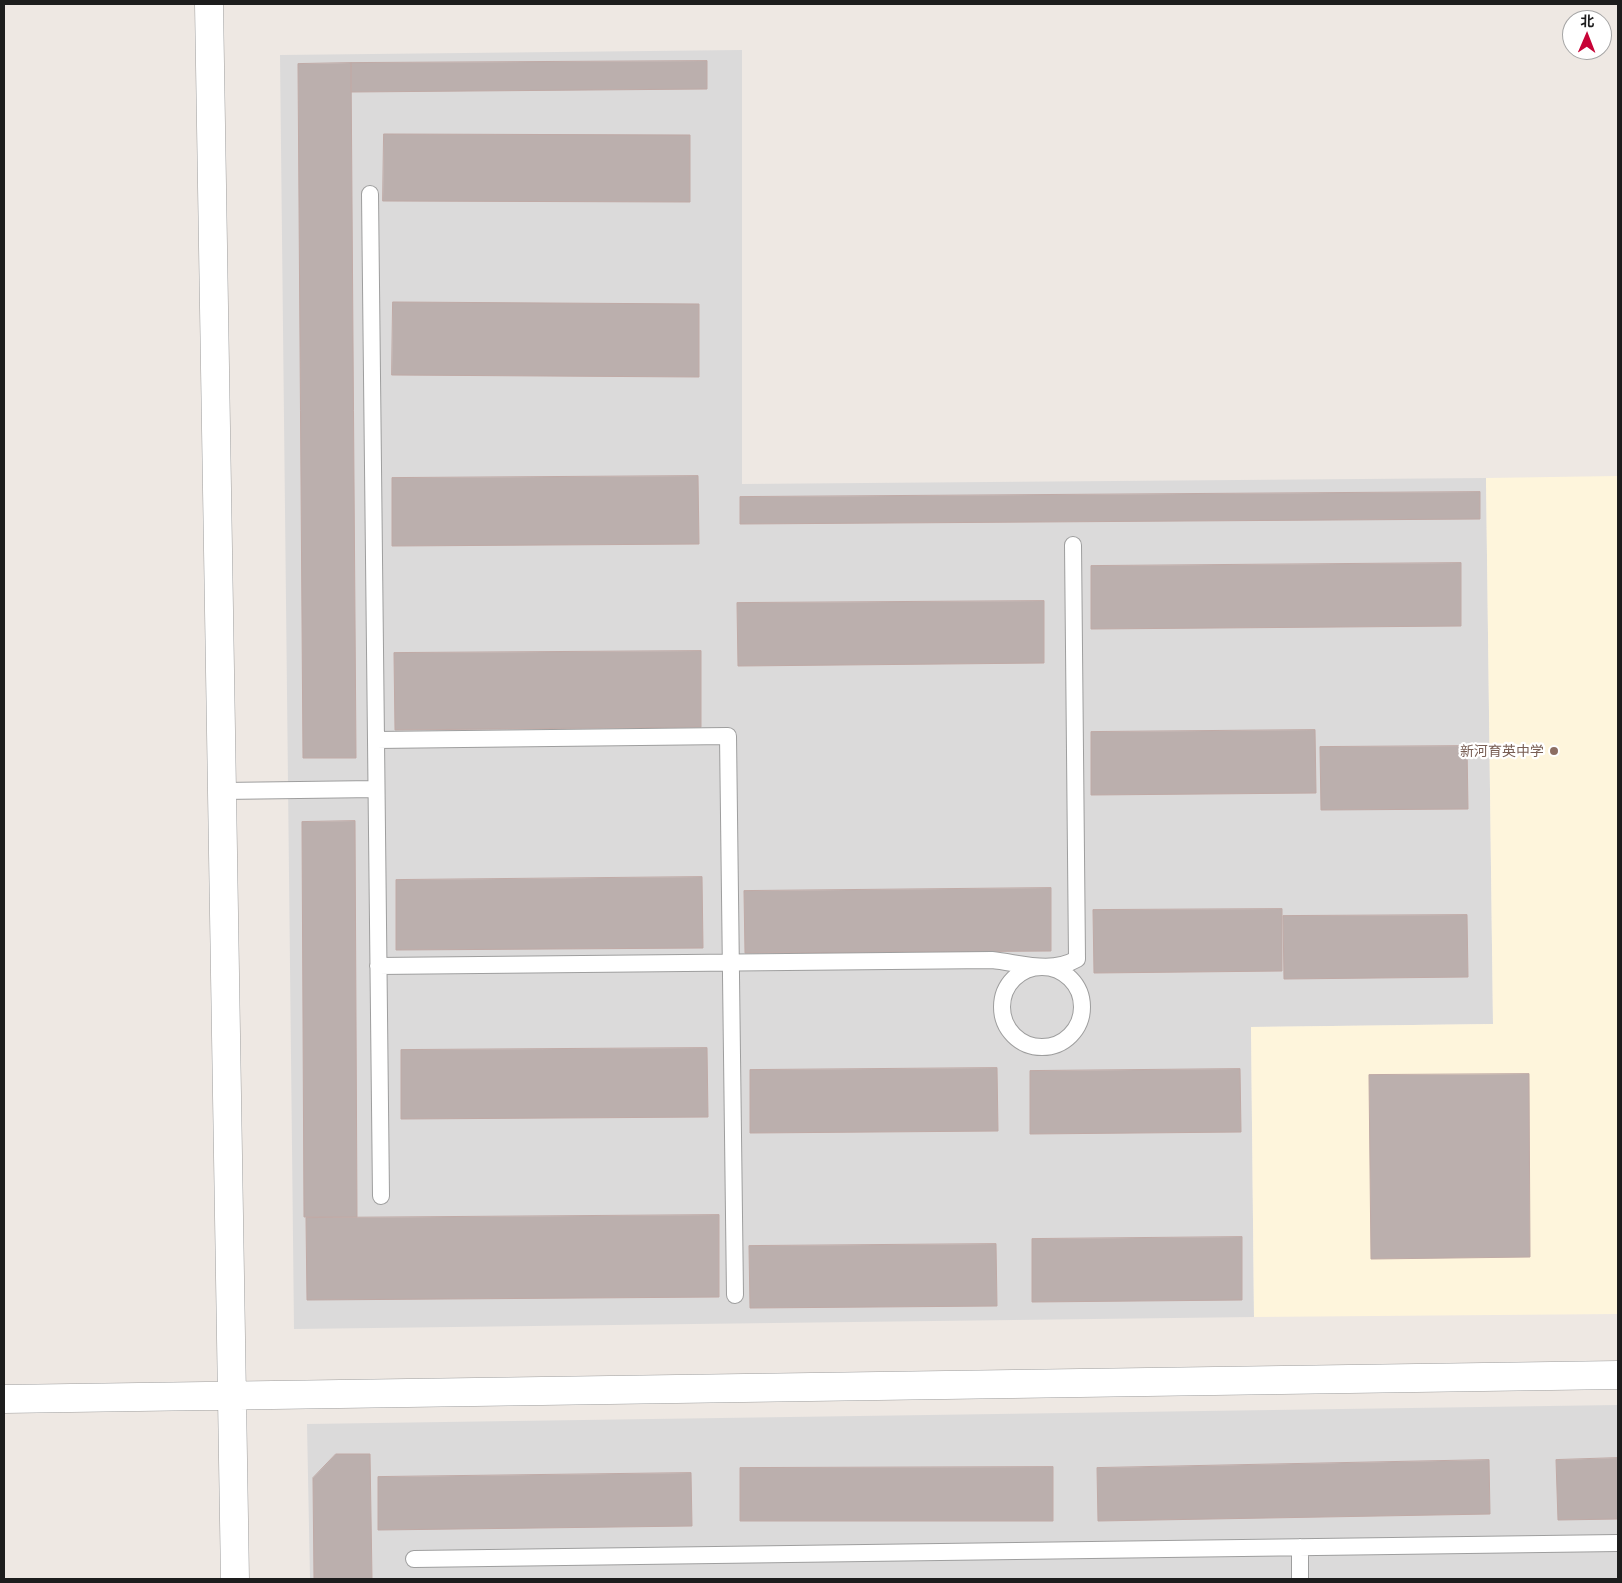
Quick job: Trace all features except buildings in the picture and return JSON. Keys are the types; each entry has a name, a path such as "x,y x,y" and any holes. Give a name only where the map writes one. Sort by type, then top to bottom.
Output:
{"street":[{"path":"209,4 235,1579"},
{"path":"4,1399 1618,1375"}],"lane":[{"path":"370,194 381,1196"},
{"path":"378,966 992,960 1043,968 1057,970 1069,978 1077,989 1082,1002 1081,1016 1076,1028 1067,1038 1055,1045 1042,1047 1029,1045 1017,1038 1008,1027 1003,1014 1002,1000 1008,987 1017,976 1029,970 1043,968 1067,965 1077,959 1073,546"},
{"path":"376,740 728,736 735,1295"},
{"path":"222,791 376,789"},
{"path":"414,1559 1618,1542"},
{"path":"1300,1547 1300,1579"}],"shaded area":[{"path":"742,50 742,484 1486,478 1493,1024 1251,1027 1254,1317 294,1329 280,55"},
{"name":"新河育英中学","path":"1618,476 1618,1314 1254,1317 1251,1027 1493,1024 1486,478"},
{"path":"1618,1405 1618,1579 310,1579 307,1424"}],"place":[{"name":"新河育英中学","path":"1554,751"}]}
